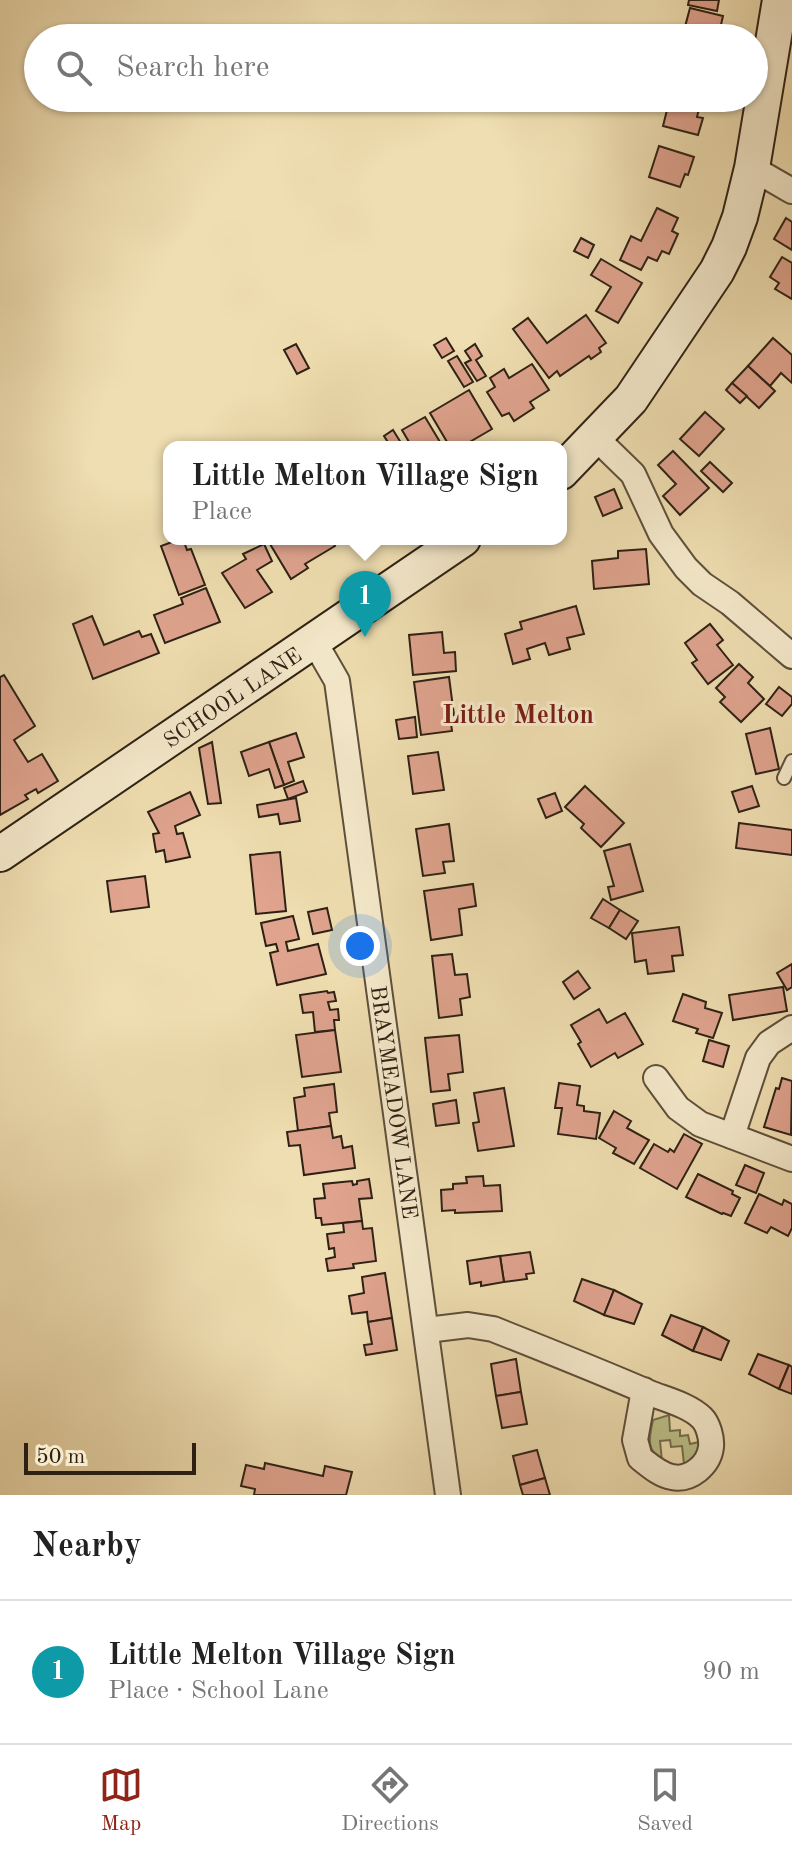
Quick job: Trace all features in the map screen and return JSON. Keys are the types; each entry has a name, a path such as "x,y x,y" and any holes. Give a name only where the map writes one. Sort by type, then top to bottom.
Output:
{"street":[{"path":"768,72 780,0"},
{"path":"567,466 631,399 717,271 740,217 761,112"},
{"path":"752,168 792,191"},
{"path":"596,438 633,474 661,534 686,568 792,656"},
{"name":"SCHOOL LANE","path":"0,854 454,545"},
{"name":"BRAYMEADOW LANE","path":"314,641 337,681 448,1495"},
{"path":"732,1136 758,1058 769,1043 792,1028"},
{"path":"656,1078 678,1108 700,1124 792,1159"},
{"path":"427,1330 468,1325 493,1329 644,1390"}],"lane":[{"path":"784,778 792,761"}],"green space":[{"path":"669,1415 670,1431 680,1430 680,1436 688,1435 690,1444 703,1438 694,1463 684,1464 682,1446 671,1447 670,1440 660,1441 662,1461 653,1452 650,1438 653,1420"}],"building":[{"path":"689,0 719,0 717,11 688,5"},
{"path":"690,8 723,16 721,24 686,24"},
{"path":"666,112 698,112 697,117 703,118 698,135 663,126"},
{"path":"659,146 694,157 680,187 649,177"},
{"path":"657,208 678,218 672,231 678,234 669,254 662,251 657,261 648,257 641,270 620,260 631,236 641,241"},
{"path":"786,218 792,222 792,250 774,239"},
{"path":"581,238 594,245 588,258 574,251"},
{"path":"782,257 792,263 792,299 775,289 779,283 770,277"},
{"path":"601,259 642,283 618,323 596,311 611,287 591,275"},
{"path":"586,315 606,343 599,348 601,352 591,359 589,356 560,376 557,371 549,378 513,329 528,318 547,343"},
{"path":"446,338 454,351 442,358 434,345"},
{"path":"773,338 792,355 792,383 781,373 770,386 748,366"},
{"path":"296,344 309,368 297,374 284,350"},
{"path":"475,344 482,356 476,360 486,376 477,381 465,363 471,360 465,351"},
{"path":"457,356 473,382 464,387 448,361"},
{"path":"532,364 549,390 530,402 534,408 514,421 509,413 502,416 487,392 495,387 490,378 504,369 509,378"},
{"path":"748,366 775,391 759,408 732,383"},
{"path":"732,383 747,396 740,403 726,390"},
{"path":"469,390 492,429 471,441 446,441 430,413"},
{"path":"705,412 724,429 699,456 680,439"},
{"path":"425,417 439,441 408,441 402,430"},
{"path":"393,430 400,441 387,441 384,436"},
{"path":"673,451 709,488 680,515 663,496 676,484 658,465"},
{"path":"710,462 732,483 723,492 701,471"},
{"path":"614,489 622,508 603,516 595,497"},
{"path":"185,545 187,550 191,549 205,585 179,595 161,546"},
{"path":"264,545 272,561 257,570 272,592 245,608 222,573 246,559 243,554"},
{"path":"271,545 334,545 305,564 308,568 291,579"},
{"path":"646,549 649,584 594,589 592,561 618,558 618,551"},
{"path":"206,588 220,622 165,643 154,615 183,604 181,598"},
{"path":"576,606 584,634 567,638 570,649 549,655 545,643 527,649 530,659 513,664 505,634 522,629 520,622"},
{"path":"92,616 104,645 139,631 142,637 151,634 159,653 93,679 73,624"},
{"path":"710,624 723,640 717,645 733,665 708,684 692,663 697,660 685,643"},
{"path":"442,632 444,653 455,652 456,671 413,675 409,635"},
{"path":"739,664 753,677 748,683 764,699 741,722 720,702 725,697 716,688"},
{"path":"4,675 35,726 14,740 28,762 42,754 58,781 38,793 36,789 25,795 28,799 0,815 0,677"},
{"path":"449,677 454,715 450,716 452,731 421,735 414,682"},
{"path":"779,687 792,697 792,704 782,716 766,704"},
{"path":"415,717 417,737 399,739 396,720"},
{"path":"770,728 779,769 756,774 746,734"},
{"path":"296,733 304,757 288,762 294,781 284,785 269,742"},
{"path":"212,742 221,803 208,804 199,748"},
{"path":"269,742 284,785 275,788 269,769 249,776 241,752"},
{"path":"438,752 444,790 413,794 408,756"},
{"path":"303,781 307,792 288,799 284,788"},
{"path":"585,786 624,823 601,847 581,828 584,824 565,807"},
{"path":"752,786 759,806 739,812 732,792"},
{"path":"190,792 200,815 175,826 177,834 183,833 190,857 166,862 164,850 156,852 153,834 159,833 148,812"},
{"path":"555,793 562,811 546,818 538,799"},
{"path":"296,798 300,821 280,824 278,814 259,817 257,805"},
{"path":"739,823 792,830 792,855 736,848"},
{"path":"449,824 454,861 443,862 445,873 423,876 416,829"},
{"path":"630,844 643,891 611,900 608,887 614,886 604,851"},
{"path":"280,852 286,911 256,914 250,855"},
{"path":"145,876 149,907 111,912 107,881"},
{"path":"473,884 476,906 459,909 462,935 431,940 424,891"},
{"path":"603,899 620,910 609,928 591,918"},
{"path":"327,908 332,930 313,934 308,912"},
{"path":"620,910 638,921 626,939 609,928"},
{"path":"293,916 299,939 286,942 288,951 318,944 326,974 277,985 270,953 278,951 276,944 266,946 261,923"},
{"path":"679,927 683,955 672,956 674,971 648,974 646,960 635,962 632,933"},
{"path":"452,954 455,975 467,974 470,997 460,999 462,1015 439,1018 432,956"},
{"path":"792,964 792,987 787,990 777,973"},
{"path":"578,971 590,988 574,999 563,982"},
{"path":"783,987 787,1011 733,1020 729,995"},
{"path":"334,992 336,1001 328,1002 330,1010 338,1009 339,1020 334,1020 335,1030 315,1032 313,1012 303,1013 300,995"},
{"path":"683,994 706,1002 705,1008 722,1013 713,1038 696,1033 698,1029 673,1021"},
{"path":"599,1009 607,1023 625,1013 643,1044 618,1058 615,1053 591,1067 571,1025"},
{"path":"335,1030 341,1072 302,1077 296,1035"},
{"path":"459,1035 463,1072 448,1074 450,1090 431,1092 425,1038"},
{"path":"709,1040 729,1046 723,1067 703,1061"},
{"path":"782,1078 792,1081 791,1135 764,1127"},
{"path":"559,1083 580,1086 577,1105 584,1106 584,1111 600,1113 596,1139 558,1134 562,1108 555,1108"},
{"path":"334,1084 337,1112 329,1113 331,1126 298,1131 294,1098 305,1096 304,1088"},
{"path":"504,1088 514,1146 478,1151 473,1123 479,1122 474,1093"},
{"path":"456,1100 459,1123 436,1126 433,1104"},
{"path":"614,1111 631,1121 627,1128 649,1140 634,1164 613,1153 616,1148 599,1138"},
{"path":"331,1126 333,1138 341,1136 343,1148 352,1146 355,1168 304,1175 300,1145 289,1146 287,1132"},
{"path":"684,1134 702,1144 677,1189 640,1168 654,1144 674,1152"},
{"path":"745,1165 764,1173 756,1193 736,1185"},
{"path":"698,1174 733,1191 732,1194 740,1198 731,1216 686,1197"},
{"path":"483,1176 484,1186 500,1185 502,1211 442,1211 441,1190 453,1189 453,1184 467,1183 466,1177"},
{"path":"369,1179 372,1198 359,1199 362,1221 322,1225 321,1218 316,1218 314,1199 325,1198 323,1184 352,1181 353,1185"},
{"path":"759,1194 782,1205 784,1200 792,1204 792,1228 788,1236 771,1227 767,1233 745,1223"},
{"path":"362,1221 363,1229 372,1228 376,1261 328,1271 326,1259 335,1257 334,1248 329,1249 327,1234 344,1232 343,1223"},
{"path":"530,1252 534,1273 526,1274 527,1279 504,1282 500,1256"},
{"path":"500,1256 504,1282 481,1286 481,1282 470,1284 467,1261"},
{"path":"385,1273 392,1318 368,1322 367,1312 352,1314 349,1296 364,1293 362,1277"},
{"path":"582,1279 614,1290 604,1315 574,1301"},
{"path":"614,1290 642,1304 634,1324 604,1315"},
{"path":"671,1315 703,1327 693,1351 662,1335"},
{"path":"392,1318 397,1350 366,1355 364,1345 372,1344 368,1322"},
{"path":"703,1327 729,1341 721,1360 693,1351"},
{"path":"758,1354 789,1365 779,1389 749,1374"},
{"path":"516,1359 521,1392 496,1396 491,1364"},
{"path":"789,1365 792,1367 792,1394 779,1389"},
{"path":"521,1392 527,1424 502,1428 496,1396"},
{"path":"537,1450 545,1478 520,1485 513,1456"},
{"path":"265,1463 323,1476 325,1466 352,1472 346,1495 254,1495 255,1489 241,1486 246,1465 264,1469"},
{"path":"545,1478 550,1495 523,1495 520,1485"}],"place":[{"name":"Little Melton Village Sign","path":"365,637"}],"district":[{"name":"Little Melton","path":"518,714"}]}
